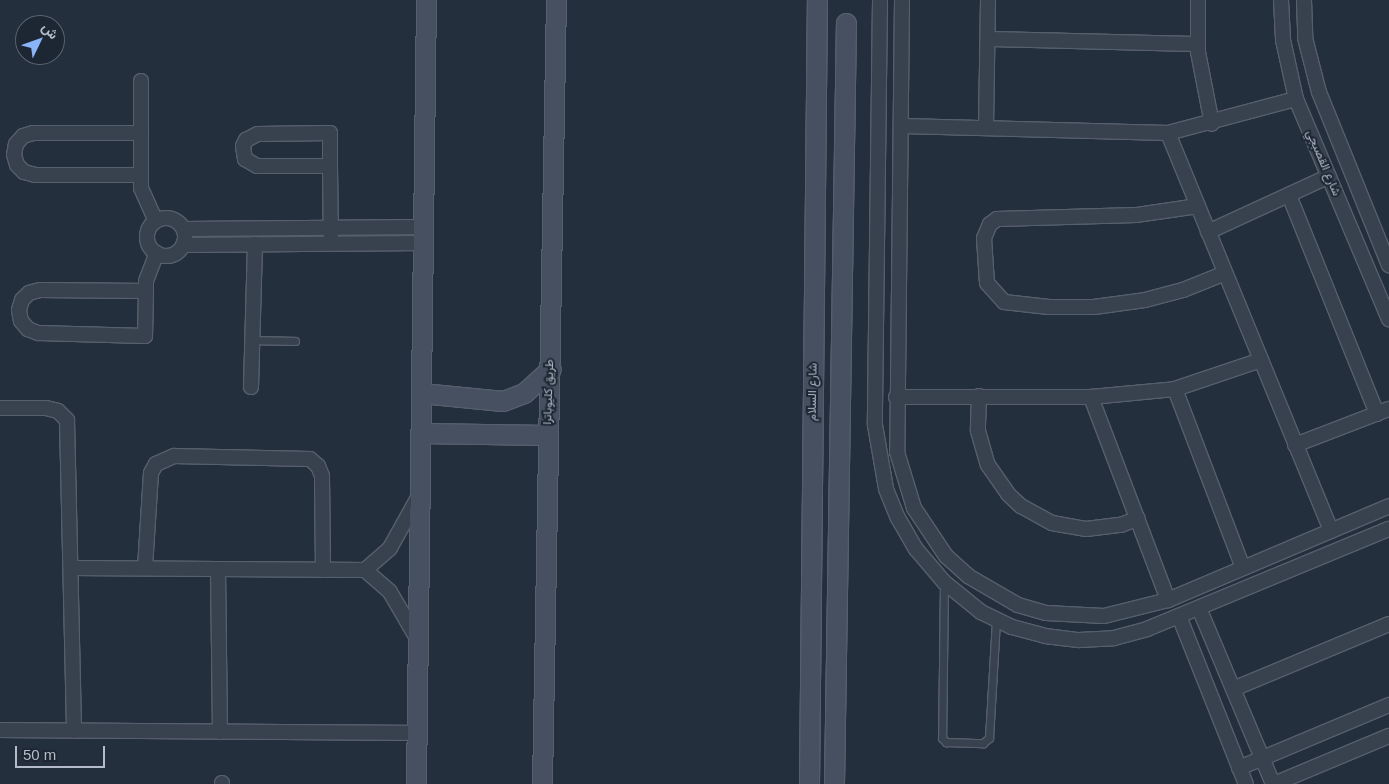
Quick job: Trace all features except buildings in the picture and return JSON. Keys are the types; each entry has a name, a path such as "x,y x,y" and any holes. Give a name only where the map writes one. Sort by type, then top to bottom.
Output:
{"main road":[{"path":"416,784 426,0"},
{"name":"شارع السلام","path":"809,784 817,0"},
{"name":"طريق كليوباترا","path":"542,784 548,435 551,369 551,4"},
{"path":"834,784 846,23"},
{"path":"421,393 503,401 524,393 551,369"},
{"path":"421,433 548,435"}],"street":[{"path":"880,0 875,425 886,488 898,518 916,549 944,582 981,612 996,620 1045,636 1079,640 1114,638 1147,629 1389,529"},
{"path":"902,0 903,126 896,397 897,452 914,508 928,533 968,576 1018,604 1075,617 1133,611 1168,600 1389,506"},
{"path":"986,128 988,0"},
{"path":"1198,0 1197,44 1212,124"},
{"name":"شارع القصبجي","path":"1281,0 1283,40 1296,99 1389,320"},
{"name":"شارع القصبجي","path":"1304,0 1310,65 1389,265"},
{"path":"988,39 1197,44"},
{"path":"141,82 141,175 144,200 156,220"},
{"path":"903,126 1168,133 1212,124 1296,99"},
{"path":"141,133 33,133 23,136 16,144 14,155 17,165 24,172 35,175 141,175"},
{"path":"330,166 257,166 245,160 243,146 246,140 258,134 330,133 330,166 330,227 330,244"},
{"path":"1168,133 1331,531"},
{"path":"1208,232 1329,176"},
{"path":"1289,195 1383,412 1296,445"},
{"path":"1198,206 1136,215 997,220 990,224 984,238 987,283 1004,302 1049,308 1094,307 1155,298 1225,273"},
{"path":"157,253 147,237 151,225 156,220 172,219 184,229 330,227 423,235"},
{"path":"183,245 184,229"},
{"path":"1354,238 1374,229"},
{"path":"157,253 172,255 183,245 330,244 423,235"},
{"path":"251,387 255,244"},
{"path":"146,291 40,290 30,293 22,300 18,310 20,321 28,329 38,333 146,336 147,271 157,253"},
{"path":"876,291 898,291"},
{"path":"896,397 1091,397 1175,388 1261,360"},
{"path":"1175,388 1243,568"},
{"path":"979,396 978,431 988,465 1002,487 1021,506 1052,523 1078,528 1104,528 1138,518"},
{"path":"1091,397 1168,600"},
{"path":"0,408 46,408 58,411 67,420 74,730"},
{"path":"145,568 151,473 156,464 174,456 310,459 318,466 322,476 323,570"},
{"path":"71,568 365,570 390,548 420,495"},
{"path":"218,569 220,732"},
{"path":"365,570 390,592 418,641"},
{"path":"1199,608 1273,784 1389,736"},
{"path":"1179,616 1246,784"},
{"path":"1233,689 1389,624"},
{"path":"1239,768 1389,705"},
{"path":"0,730 417,733"}],"lane":[{"path":"252,340 295,341"},
{"path":"944,582 942,738 946,742 983,743 990,734 996,620"}]}
